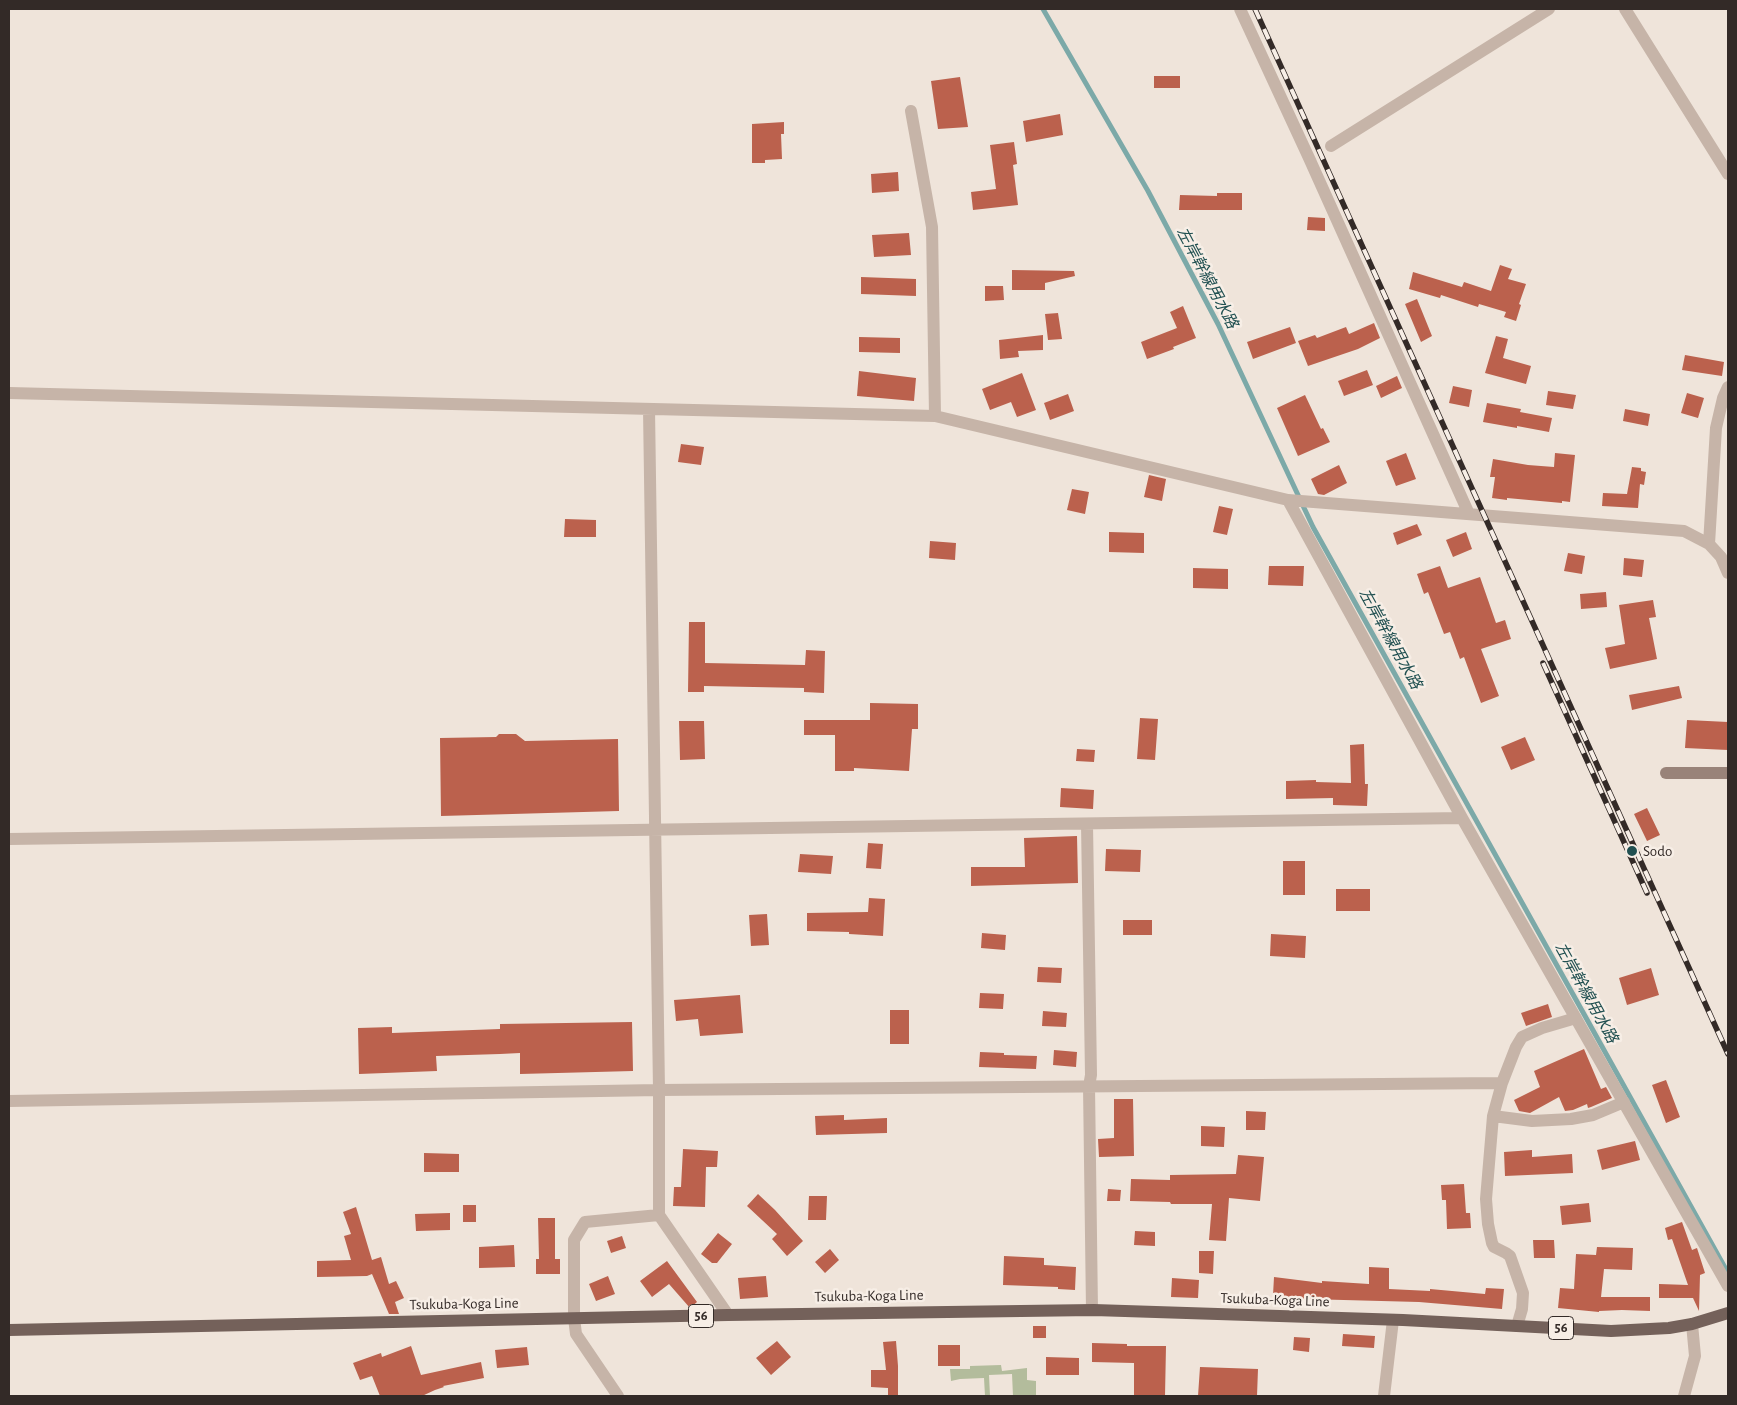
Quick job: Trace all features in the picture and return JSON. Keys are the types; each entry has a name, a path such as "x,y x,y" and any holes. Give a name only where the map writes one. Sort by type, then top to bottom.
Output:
{"main road":[{"path":"1666,773 1728,773"},
{"name":"Tsukuba-Koga Line","path":"9,1330 728,1315 1092,1310 1393,1320 1611,1331 1668,1328 1692,1324 1728,1313"}],"street":[{"path":"1240,9 1469,514"},
{"path":"1330,146 1549,9"},
{"path":"1625,9 1728,174"},
{"path":"911,111 932,227 935,416"},
{"path":"1709,544 1716,428 1723,398 1728,387"},
{"path":"9,393 935,416 1288,500 1684,531 1709,544 1721,557 1728,573"},
{"path":"649,408 659,1090 659,1215 728,1315"},
{"path":"1288,500 1462,818 1728,1286"},
{"path":"9,839 1462,818"},
{"path":"1087,824 1092,1310"},
{"path":"1517,1326 1522,1309 1523,1294 1510,1256 1494,1247 1488,1224 1486,1199 1494,1116 1502,1083 1516,1047 1522,1038 1542,1028 1576,1018"},
{"path":"9,1101 659,1090 1502,1083"},
{"path":"1494,1116 1532,1121 1571,1119 1593,1115 1624,1102"},
{"path":"618,1396 576,1334 574,1318 574,1240 585,1222 659,1215"},
{"path":"1384,1396 1393,1320"},
{"path":"1684,1396 1695,1356 1692,1324"}],"green space":[{"path":"1001,1365 1002,1371 1027,1368 1027,1380 1036,1381 1036,1396 1013,1396 1012,1374 989,1375 990,1396 985,1396 984,1378 951,1381 950,1369 970,1369 970,1366"}],"building":[{"path":"1154,76 1180,76 1180,88 1154,88"},
{"path":"960,77 968,127 938,129 931,81"},
{"path":"1060,114 1063,135 1026,142 1023,121"},
{"path":"784,122 784,134 781,134 782,159 765,160 765,163 752,163 752,124"},
{"path":"1014,142 1017,164 1013,165 1018,205 973,210 971,192 996,189 990,145"},
{"path":"898,172 899,191 872,193 871,174"},
{"path":"1217,193 1242,193 1242,210 1179,210 1180,195 1217,196"},
{"path":"1308,217 1325,218 1325,231 1307,230"},
{"path":"909,233 911,255 874,257 872,235"},
{"path":"1500,265 1512,269 1508,279 1526,284 1519,304 1521,305 1516,321 1504,317 1506,312 1479,304 1478,307 1441,295 1440,298 1409,289 1413,272 1462,287 1464,282 1491,291"},
{"path":"1012,270 1074,271 1075,276 1045,283 1045,290 1012,290"},
{"path":"861,277 916,279 916,296 861,294"},
{"path":"985,286 1003,286 1004,300 985,301"},
{"path":"1417,299 1432,336 1421,342 1405,304"},
{"path":"1183,306 1196,338 1147,359 1141,342 1177,328 1170,312"},
{"path":"1058,313 1062,339 1048,340 1045,314"},
{"path":"1374,323 1380,338 1358,349 1308,366 1298,341 1315,335 1317,338 1346,327 1349,334"},
{"path":"1290,327 1296,343 1253,359 1247,342"},
{"path":"1043,335 1043,350 1018,351 1019,357 1000,359 999,340"},
{"path":"1496,336 1508,339 1503,358 1531,366 1526,384 1485,373"},
{"path":"859,337 900,338 900,353 859,352"},
{"path":"1685,355 1724,362 1722,376 1682,370"},
{"path":"1367,370 1373,385 1344,396 1338,381"},
{"path":"859,371 916,378 914,401 857,396"},
{"path":"1022,373 1036,410 1017,417 1011,402 990,410 982,389"},
{"path":"1397,376 1402,388 1381,398 1376,386"},
{"path":"1453,386 1472,390 1469,407 1449,403"},
{"path":"1548,391 1576,395 1573,409 1546,405"},
{"path":"1687,393 1704,398 1698,418 1681,413"},
{"path":"1068,394 1074,411 1050,420 1044,403"},
{"path":"1305,395 1321,429 1323,428 1330,442 1298,456 1277,408"},
{"path":"1487,403 1521,409 1520,412 1552,418 1549,432 1483,422"},
{"path":"1625,409 1650,414 1648,426 1623,421"},
{"path":"681,444 704,447 701,465 678,462"},
{"path":"1406,453 1416,479 1396,486 1386,461"},
{"path":"1555,453 1575,455 1570,502 1492,498 1495,477 1490,477 1493,459 1554,467"},
{"path":"1339,465 1347,483 1324,495 1318,494 1311,479"},
{"path":"1632,467 1641,468 1641,471 1646,472 1644,485 1640,484 1638,508 1602,506 1603,493 1627,494"},
{"path":"1149,475 1166,479 1162,501 1144,497"},
{"path":"1072,489 1089,492 1085,514 1067,510"},
{"path":"1219,506 1233,509 1227,535 1213,532"},
{"path":"565,519 596,520 596,537 564,537"},
{"path":"1417,524 1422,535 1397,545 1393,533"},
{"path":"1109,532 1144,533 1144,553 1109,552"},
{"path":"1466,532 1472,549 1453,557 1446,540"},
{"path":"930,541 956,543 955,560 929,558"},
{"path":"1568,553 1585,556 1582,574 1564,571"},
{"path":"1624,558 1644,560 1642,577 1623,575"},
{"path":"1269,566 1304,566 1303,586 1268,585"},
{"path":"1440,566 1448,588 1480,577 1496,623 1505,620 1511,639 1481,649 1499,696 1481,703 1464,657 1460,659 1450,632 1444,634 1428,592 1424,594 1417,574"},
{"path":"1193,568 1228,569 1228,589 1193,588"},
{"path":"1606,592 1607,607 1581,609 1580,594"},
{"path":"1653,600 1656,617 1649,618 1657,659 1610,669 1605,648 1625,644 1619,605"},
{"path":"689,622 705,622 705,663 805,665 806,650 825,651 824,693 804,692 804,688 704,686 704,692 688,692"},
{"path":"1679,686 1682,698 1632,710 1629,695"},
{"path":"870,703 918,704 918,729 912,729 909,771 854,768 854,771 835,771 835,735 804,735 804,720 870,720"},
{"path":"1140,718 1158,719 1155,760 1137,759"},
{"path":"1687,720 1728,722 1728,750 1685,748"},
{"path":"679,721 704,721 705,759 680,760"},
{"path":"499,734 516,734 525,741 618,739 619,811 441,816 440,738 496,737"},
{"path":"1525,737 1535,760 1511,770 1501,747"},
{"path":"1364,744 1365,784 1368,784 1367,806 1333,805 1333,798 1286,799 1286,781 1316,780 1316,782 1351,783 1350,745"},
{"path":"1077,749 1095,750 1094,762 1076,761"},
{"path":"1061,788 1094,790 1093,809 1060,807"},
{"path":"1647,808 1660,835 1647,841 1634,814"},
{"path":"1077,836 1078,883 971,886 971,867 1025,867 1024,838"},
{"path":"868,843 883,844 881,869 866,868"},
{"path":"1106,849 1141,850 1140,872 1105,871"},
{"path":"800,854 833,856 831,874 798,872"},
{"path":"1283,861 1305,861 1305,895 1283,895"},
{"path":"1336,889 1370,889 1370,911 1336,911"},
{"path":"869,898 885,899 883,936 849,934 849,932 807,931 807,913 868,912"},
{"path":"767,914 769,945 751,946 749,915"},
{"path":"1123,920 1152,920 1152,935 1123,935"},
{"path":"982,933 1006,935 1005,950 981,948"},
{"path":"1271,934 1306,936 1305,958 1270,956"},
{"path":"1038,967 1062,968 1061,983 1037,982"},
{"path":"1651,968 1659,995 1627,1005 1619,978"},
{"path":"980,993 1004,994 1003,1009 979,1008"},
{"path":"740,995 743,1033 700,1036 698,1019 676,1021 674,1000"},
{"path":"1548,1004 1552,1017 1526,1026 1521,1013"},
{"path":"890,1010 909,1010 909,1044 890,1044"},
{"path":"1043,1011 1067,1013 1066,1027 1042,1026"},
{"path":"632,1022 633,1071 520,1074 520,1053 436,1056 437,1071 359,1074 358,1028 392,1027 392,1033 500,1029 500,1024"},
{"path":"1584,1049 1601,1089 1606,1087 1612,1098 1588,1108 1587,1104 1565,1111 1559,1097 1530,1113 1519,1111 1514,1100 1540,1087 1534,1071"},
{"path":"1054,1050 1077,1052 1076,1067 1053,1065"},
{"path":"980,1052 1037,1056 1036,1069 979,1067"},
{"path":"1666,1080 1680,1117 1666,1123 1652,1085"},
{"path":"1114,1099 1133,1099 1134,1156 1099,1157 1098,1139 1114,1138"},
{"path":"1246,1111 1266,1112 1265,1130 1246,1130"},
{"path":"844,1115 844,1120 887,1118 887,1133 816,1135 815,1116"},
{"path":"1201,1126 1225,1127 1224,1147 1201,1146"},
{"path":"1635,1141 1640,1160 1602,1170 1597,1150"},
{"path":"683,1149 718,1151 717,1167 706,1167 705,1207 673,1206 674,1187 681,1187"},
{"path":"1532,1150 1532,1157 1572,1154 1573,1173 1505,1176 1504,1152"},
{"path":"424,1153 459,1154 459,1172 424,1172"},
{"path":"1238,1155 1264,1157 1260,1201 1229,1198 1226,1241 1209,1240 1212,1204 1130,1201 1131,1179 1170,1180 1170,1175 1236,1174"},
{"path":"1464,1184 1466,1213 1470,1213 1471,1228 1447,1229 1446,1200 1442,1200 1441,1185"},
{"path":"1108,1189 1121,1190 1120,1201 1107,1201"},
{"path":"758,1194 803,1241 787,1256 772,1239 777,1234 747,1206"},
{"path":"809,1196 827,1196 826,1220 808,1220"},
{"path":"1589,1203 1591,1222 1562,1225 1560,1206"},
{"path":"463,1205 476,1205 476,1222 463,1222"},
{"path":"356,1207 372,1260 381,1257 389,1284 396,1281 404,1298 395,1302 399,1314 389,1314 372,1274 367,1276 317,1277 317,1261 351,1260 344,1236 351,1234 343,1212"},
{"path":"450,1213 450,1230 416,1231 415,1214"},
{"path":"538,1218 555,1218 555,1259 560,1259 560,1274 536,1274 536,1259 539,1259"},
{"path":"1682,1222 1692,1250 1697,1248 1705,1273 1700,1275 1699,1311 1693,1298 1659,1298 1659,1284 1688,1285 1672,1239 1668,1240 1665,1228"},
{"path":"1135,1231 1155,1232 1155,1246 1134,1245"},
{"path":"718,1233 732,1244 717,1263 712,1263 701,1254"},
{"path":"622,1236 626,1248 611,1253 607,1241"},
{"path":"1533,1240 1554,1240 1555,1258 1534,1258"},
{"path":"514,1245 515,1267 479,1268 479,1247"},
{"path":"1597,1247 1633,1248 1632,1270 1604,1269 1601,1297 1650,1297 1650,1311 1622,1310 1599,1312 1558,1308 1560,1288 1574,1289 1576,1254 1596,1255"},
{"path":"830,1249 839,1260 825,1273 815,1262"},
{"path":"1199,1251 1214,1251 1213,1274 1199,1273"},
{"path":"1004,1256 1044,1258 1044,1265 1076,1267 1075,1290 1058,1289 1058,1287 1003,1285"},
{"path":"667,1261 697,1302 690,1308 669,1284 652,1297 640,1281"},
{"path":"1369,1267 1389,1268 1389,1289 1430,1291 1430,1289 1485,1294 1486,1288 1504,1289 1502,1309 1419,1302 1306,1299 1273,1295 1274,1277 1322,1283 1322,1281 1369,1284"},
{"path":"608,1276 615,1294 596,1301 589,1284"},
{"path":"766,1276 768,1297 740,1299 738,1278"},
{"path":"1172,1278 1199,1280 1198,1298 1171,1297"},
{"path":"1033,1326 1046,1326 1046,1338 1033,1338"},
{"path":"1343,1334 1375,1336 1374,1348 1342,1346"},
{"path":"1294,1337 1310,1338 1309,1352 1293,1350"},
{"path":"777,1341 791,1357 771,1375 756,1358"},
{"path":"896,1341 898,1396 888,1396 888,1388 871,1387 871,1370 886,1370 883,1342"},
{"path":"1092,1343 1127,1344 1127,1346 1166,1346 1165,1396 1134,1396 1134,1363 1092,1362"},
{"path":"938,1345 960,1345 960,1366 938,1366"},
{"path":"411,1346 421,1375 481,1362 484,1378 443,1386 422,1396 380,1396 372,1376 360,1380 353,1363 381,1353 382,1357"},
{"path":"527,1347 529,1365 497,1368 495,1350"},
{"path":"1046,1357 1079,1358 1079,1375 1046,1375"},
{"path":"1200,1367 1258,1369 1257,1396 1198,1396"}],"waterway":[{"name":"左岸幹線用水路","path":"1043,9 1148,191 1218,324 1313,527 1728,1273"}],"railway":[{"path":"1255,9 1728,1054"},
{"path":"1543,663 1647,893"}],"place":[{"name":"Sodo","path":"1632,851"}]}
